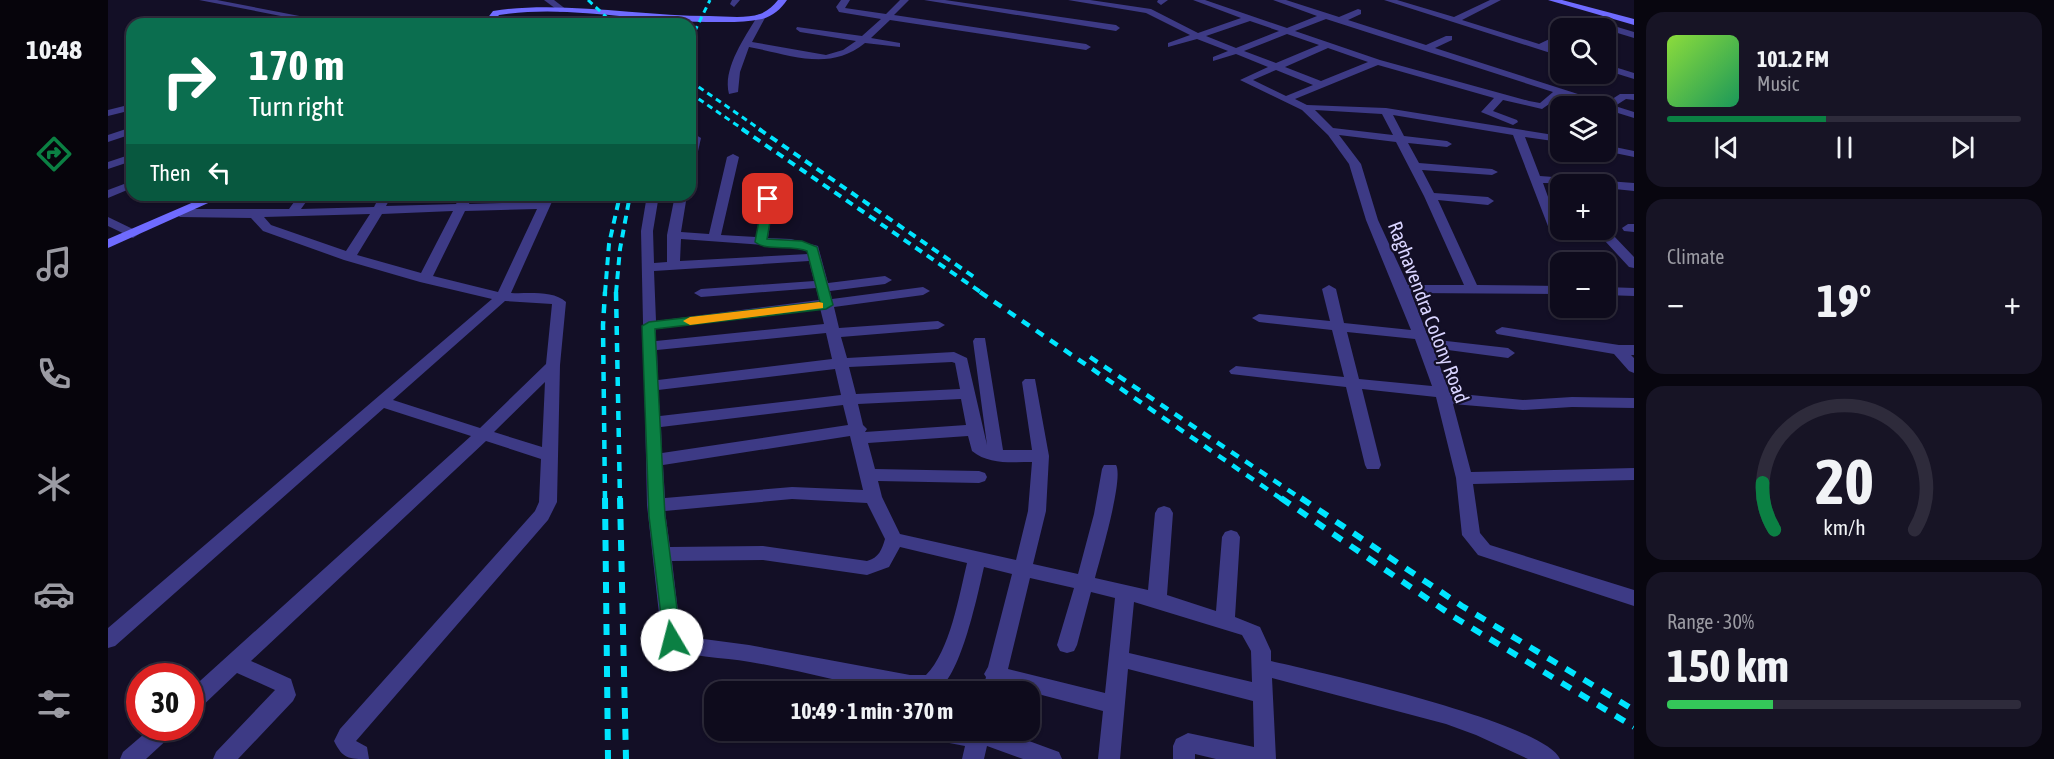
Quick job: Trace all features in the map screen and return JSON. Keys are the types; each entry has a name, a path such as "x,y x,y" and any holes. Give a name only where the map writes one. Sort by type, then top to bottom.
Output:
{"street":[{"path":"203,0 304,18"},
{"path":"548,0 563,10"},
{"path":"696,19 728,20 762,16 775,9 783,0"},
{"path":"846,0 840,7 842,10 945,26 993,21 1116,28"},
{"path":"747,44 836,58 864,39 905,0"},
{"path":"928,0 1086,47"},
{"path":"993,21 1010,0"},
{"path":"1072,0 1148,11 1198,36 1322,85"},
{"path":"1197,0 1377,62 1502,96 1542,106 1561,91"},
{"path":"1276,0 1578,96"},
{"path":"1299,7 1315,0"},
{"path":"1388,0 1550,50"},
{"path":"1455,20 1497,0"},
{"path":"1552,0 1634,22"},
{"path":"492,18 496,13 511,9 629,13 674,18"},
{"path":"1340,21 1358,12"},
{"path":"1605,14 1588,24 1634,35"},
{"path":"733,92 733,80 747,44 762,16"},
{"path":"1216,59 1325,16"},
{"path":"1172,45 1250,18"},
{"path":"1382,34 1401,25"},
{"path":"935,37 945,26"},
{"path":"800,29 897,45"},
{"path":"1427,48 1449,38"},
{"path":"1539,47 1550,42"},
{"path":"1277,68 1328,45"},
{"path":"1292,102 1289,98 1377,62"},
{"name":"Raghavendra Colony Road","path":"1277,68 1245,80 1306,108 1330,130 1355,164 1372,220 1403,289 1442,395 1464,478 1471,535 1482,548 1634,598"},
{"path":"1616,70 1634,76"},
{"path":"1502,96 1486,112 1516,127 1555,231 1609,238 1634,264"},
{"path":"1616,101 1624,96 1634,97"},
{"path":"1616,107 1634,113"},
{"path":"108,113 126,108"},
{"path":"1306,108 1386,111 1516,127 1550,137"},
{"path":"1386,111 1430,196 1472,289"},
{"path":"1330,130 1447,144"},
{"path":"108,139 126,132"},
{"path":"108,155 126,148"},
{"path":"1616,150 1634,154"},
{"path":"714,239 733,157"},
{"path":"108,166 126,159"},
{"path":"1413,166 1492,172"},
{"path":"108,176 126,170"},
{"path":"1537,179 1634,186"},
{"path":"108,194 126,186"},
{"path":"1430,196 1488,201"},
{"path":"760,242 768,199"},
{"path":"108,244 206,201"},
{"path":"292,213 301,201"},
{"path":"349,257 383,201"},
{"path":"180,213 254,214 378,210 464,201"},
{"path":"426,279 464,201"},
{"path":"108,640 502,297 547,201"},
{"path":"652,201 647,231 656,506 672,640 676,644 688,647 749,653 877,681"},
{"path":"673,266 673,236 680,201"},
{"path":"254,214 267,228 349,257 426,279 502,297 546,298 559,302 553,365 548,502 542,515 347,736 345,741 348,748 358,754 358,759"},
{"path":"108,221 133,234"},
{"path":"663,554 763,553 867,568 881,566 886,561 894,539 873,497 860,434 813,249 802,244 673,236"},
{"path":"654,267 816,257"},
{"path":"700,293 885,280"},
{"path":"1329,289 1373,465"},
{"path":"1403,289 1550,291"},
{"path":"649,326 923,291"},
{"path":"1616,291 1634,292"},
{"path":"1259,318 1338,326 1508,353"},
{"path":"649,346 834,330 938,325"},
{"path":"1502,331 1618,350 1634,350"},
{"path":"980,341 996,455"},
{"path":"1618,350 1634,368"},
{"path":"651,386 841,363 954,357 962,361 978,447 996,455 1041,456"},
{"path":"204,691 482,435 553,365"},
{"path":"1236,371 1523,405 1572,402 1634,403"},
{"path":"993,681 1037,511 1041,456 1030,382"},
{"path":"654,422 850,399 969,394"},
{"path":"382,402 551,456"},
{"path":"654,460 860,434 976,430"},
{"path":"1067,645 1106,501 1110,469"},
{"path":"1464,478 1634,474"},
{"path":"868,475 979,477"},
{"path":"656,506 792,494 873,497"},
{"path":"1157,600 1164,513"},
{"path":"1225,621 1232,537"},
{"path":"894,539 1157,600 1225,621 1253,633 1261,651 1264,759 1188,743 1184,746 1184,759"},
{"path":"935,681 948,664 977,559"},
{"path":"1109,759 1125,594"},
{"path":"1120,659 1263,694"},
{"path":"225,759 286,695 284,685 235,663"},
{"path":"1262,667 1428,710 1513,738 1549,759"},
{"path":"1040,692 1114,705"},
{"path":"131,759 151,741"},
{"path":"973,759 978,741"},
{"path":"1004,741 1051,759"}],"railway":[{"path":"588,0 608,18"},
{"path":"696,29 710,0"},
{"path":"696,85 761,130"},
{"path":"696,97 744,130"},
{"path":"742,129 982,293"},
{"path":"759,129 974,277"},
{"path":"605,293 609,244 619,201"},
{"path":"616,293 620,249 629,201"},
{"path":"605,292 603,325 605,500"},
{"path":"980,292 1283,500"},
{"path":"616,293 620,500"},
{"path":"1090,357 1303,500"},
{"path":"605,498 608,759"},
{"path":"620,498 626,759"},
{"path":"1281,498 1454,617 1634,727"},
{"path":"1301,498 1462,606 1634,710"}],"slow traffic":[{"path":"690,321 819,306"}],"route":[{"path":"672,640 657,516 649,326 826,305 813,249 802,244 760,242 768,199"}]}
